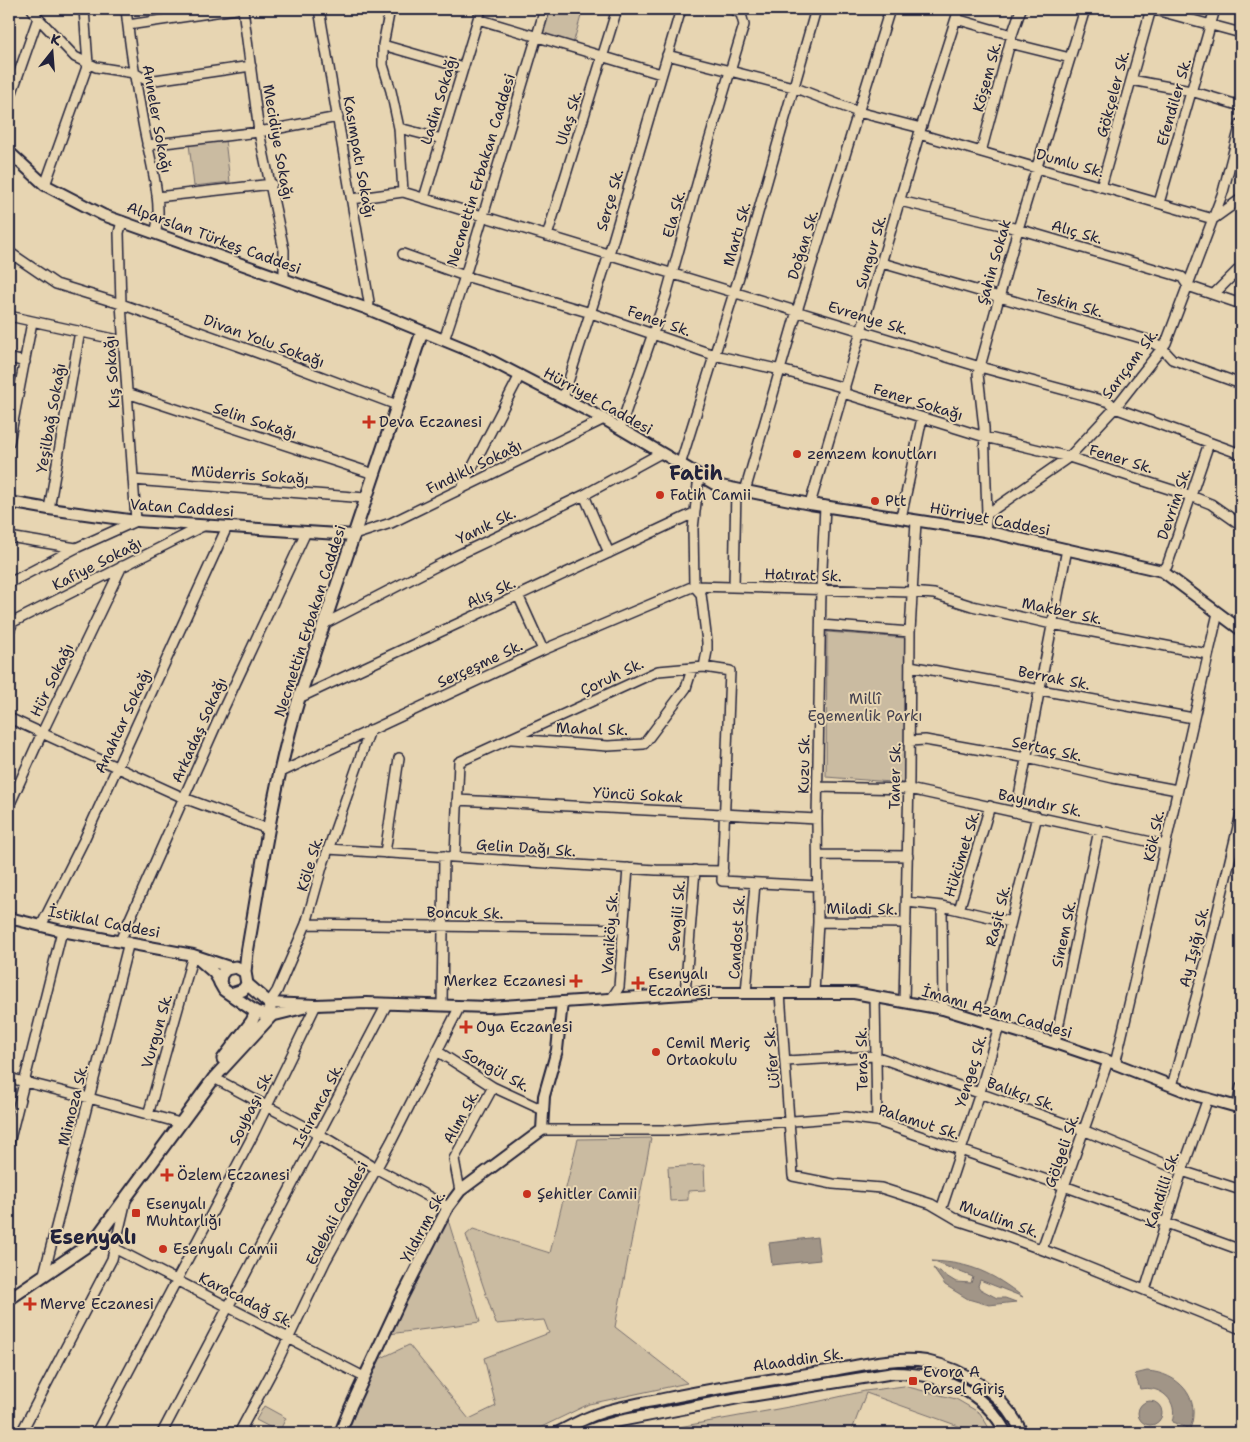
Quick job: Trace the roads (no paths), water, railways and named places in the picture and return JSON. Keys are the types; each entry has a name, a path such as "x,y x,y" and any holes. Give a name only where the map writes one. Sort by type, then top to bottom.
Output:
{"main road":[{"name":"Necmettin Erbakan Caddesi","path":"246,978 252,926 285,743 422,332"},
{"name":"Necmettin Erbakan Caddesi","path":"220,983 221,975 242,952 252,926"},
{"path":"231,966 240,968 246,978 269,1003 271,1016"},
{"path":"231,994 243,990 246,978"},
{"path":"220,983 224,990 256,1012 271,1016"},
{"path":"214,1078 220,1063 252,1021 256,1012"},
{"path":"9,1299 94,1241 214,1078 271,1016"}],"street":[{"path":"32,9 38,18 75,57 96,68 134,73 148,81 251,66"},
{"path":"45,185 88,64 84,9"},
{"name":"Anneler Sokağı","path":"126,9 134,73 157,197 159,223 155,233"},
{"path":"128,25 236,9"},
{"name":"Mecidiye Sokağı","path":"242,9 260,132 284,250 284,279"},
{"name":"Kasımpatı Sokağı","path":"319,9 369,302 368,309"},
{"path":"352,199 403,192 399,128 392,91 382,65 383,45 390,9"},
{"name":"Ladin Sokağı","path":"424,198 481,9"},
{"name":"Necmettin Erbakan Caddesi","path":"444,340 546,9"},
{"name":"Ulaş Sk.","path":"547,236 617,9"},
{"name":"Serçe Sk.","path":"563,398 591,314 681,9"},
{"name":"Ela Sk.","path":"620,428 672,274 744,25 741,14 733,9"},
{"name":"Martı Sk.","path":"680,465 734,292 816,9"},
{"name":"Doğan Sk.","path":"734,586 740,490 781,370 797,311 890,9"},
{"name":"Sungur Sk.","path":"810,504 920,131 960,9"},
{"name":"Köşem Sk.","path":"981,152 1011,39 1021,9"},
{"name":"Şahin Sokak","path":"986,531 985,437 978,374 998,297 1085,9"},
{"path":"1151,9 1241,32"},
{"name":"Gökçeler Sk.","path":"1101,187 1151,9"},
{"name":"Efendiler Sk.","path":"1159,203 1215,9"},
{"path":"9,101 38,18"},
{"path":"956,19 1070,58"},
{"path":"478,20 662,74"},
{"path":"383,45 464,68"},
{"name":"Dumlu Sk.","path":"667,55 793,88 858,112 981,152 1213,219"},
{"path":"1131,80 1191,91 1241,106"},
{"path":"146,145 260,132 338,117"},
{"name":"Sarıçam Sk.","path":"987,514 1069,457 1115,408 1166,343 1223,192 1241,124"},
{"path":"399,128 442,139"},
{"name":"Alparslan Türkeş Caddesi","path":"9,152 45,185 103,215 368,309 422,332"},
{"path":"157,197 272,184"},
{"name":"Evrenye Sk.","path":"403,192 980,367 1109,402 1115,408 1241,454"},
{"path":"1213,219 1241,199"},
{"name":"Alıç Sk.","path":"900,201 1018,229 1182,277 1188,286 1241,304"},
{"name":"Kış Sokağı","path":"122,221 119,233 121,304 136,521"},
{"name":"Divan Yolu Sokağı","path":"9,252 56,284 121,304 397,405"},
{"name":"Fener Sk.","path":"403,254 465,276 653,333 714,355 781,370 844,390"},
{"name":"Teskin Sk.","path":"882,263 1148,340 1162,348 1172,359 1241,384"},
{"path":"1214,294 1241,267"},
{"path":"9,316 123,341"},
{"path":"9,443 32,322"},
{"name":"Yeşilbağ Sokağı","path":"49,509 80,332"},
{"name":"Hürriyet Caddesi","path":"422,332 480,355 520,375 620,428 716,486 810,504 986,531 1162,571 1241,630"},
{"path":"9,358 25,362"},
{"path":"461,489 520,375"},
{"name":"Fener Sokağı","path":"844,390 922,418 985,437"},
{"name":"Selin Sokağı","path":"127,394 374,474"},
{"path":"901,518 922,418"},
{"name":"Fındıklı Sokağı","path":"354,535 391,523 604,419"},
{"name":"Fener Sk.","path":"985,437 1069,457 1191,496 1211,504 1241,525"},
{"name":"Devrim Sk.","path":"1162,571 1167,566 1209,443"},
{"name":"Yanık Sk.","path":"324,624 450,559 584,494 661,453"},
{"path":"699,476 692,529 694,586 701,594 707,642 704,667"},
{"name":"Müderris Sokağı","path":"133,480 366,498"},
{"path":"584,494 609,553"},
{"name":"Vatan Caddesi","path":"9,502 136,521 354,535"},
{"name":"Kuzu Sk.","path":"814,993 818,922 817,818 821,589 825,506"},
{"name":"Alış Sk.","path":"299,698 694,513"},
{"path":"9,583 76,548 136,521"},
{"name":"Taner Sk.","path":"904,1002 910,741 910,632 916,521"},
{"name":"Kafiye Sokağı","path":"9,631 13,622 203,526"},
{"name":"Anahtar Sokağı","path":"41,926 84,840 227,527"},
{"name":"Arkadaş Sokağı","path":"124,941 184,798 306,532"},
{"path":"9,537 76,548"},
{"path":"1016,811 1067,549"},
{"name":"Hür Sokağı","path":"9,806 122,566"},
{"name":"Hatırat Sk.","path":"694,586 911,592"},
{"name":"Serçeşme Sk.","path":"279,773 543,650 694,586"},
{"name":"Makber Sk.","path":"911,592 934,594 972,606 1052,624 1208,654"},
{"path":"518,595 543,650"},
{"name":"Kök Sk.","path":"1112,1063 1166,845 1218,613"},
{"path":"821,625 910,632"},
{"name":"Berrak Sk.","path":"910,666 1040,688 1193,718"},
{"name":"Çoruh Sk.","path":"455,857 459,762 658,671 704,667 730,671 722,871"},
{"name":"Mahal Sk.","path":"510,739 608,746 644,744 686,688 692,669"},
{"path":"9,718 184,798 268,830"},
{"name":"Köle Sk.","path":"269,1003 277,990 306,924 328,849 370,730"},
{"name":"Sertaç Sk.","path":"910,741 925,740 1027,758 1177,790"},
{"path":"385,852 399,758"},
{"name":"Bayındır Sk.","path":"818,787 909,789 1166,845"},
{"name":"Yüncü Sokak","path":"457,800 817,818"},
{"name":"Hükümet Sk.","path":"959,910 990,806"},
{"name":"Ay Işığı Sk.","path":"1172,1086 1205,965 1241,814"},
{"name":"Raşit Sk.","path":"986,1023 1037,816"},
{"name":"Sinem Sk.","path":"1055,1043 1099,830"},
{"name":"Gelin Dağı Sk.","path":"328,849 628,868 722,871"},
{"path":"818,855 908,856"},
{"path":"442,1005 444,856"},
{"name":"Vaniköy Sk.","path":"612,998 619,987 628,868"},
{"name":"Sevgili Sk.","path":"685,994 695,870"},
{"path":"722,871 722,881 818,886"},
{"name":"Candost Sk.","path":"746,993 755,883"},
{"path":"907,902 942,906 1011,922"},
{"path":"942,906 943,1009"},
{"name":"İstiklal Caddesi","path":"9,918 62,931 193,955 231,966"},
{"name":"Miladi Sk.","path":"818,922 906,923"},
{"name":"Boncuk Sk.","path":"306,924 624,929"},
{"path":"9,1139 62,931"},
{"name":"Mimoza Sk.","path":"44,1274 89,1098 124,941"},
{"path":"193,955 214,973 220,983"},
{"name":"Vurgun Sk.","path":"148,1115 193,955"},
{"name":"Lüfer Sk.","path":"780,992 790,1120"},
{"name":"İmamı Azam Caddesi","path":"269,1003 488,1007 685,994 854,993 943,1009 1055,1043 1172,1086 1239,1107"},
{"name":"Teras Sk.","path":"875,997 877,1121"},
{"path":"542,1130 544,1096 557,1050 562,1002"},
{"name":"Istıranca Sk.","path":"162,1433 387,1004"},
{"name":"İmamı Azam Caddesi","path":"271,1016 316,1005"},
{"name":"Soybaşı Sk.","path":"96,1433 251,1139 316,1005"},
{"name":"Edebali Caddesi","path":"239,1433 289,1338 326,1260 377,1169 460,1006"},
{"name":"Yengeç Sk.","path":"941,1210 999,1026"},
{"name":"Songül Sk.","path":"437,1051 493,1087 543,1110"},
{"name":"Balıkçı Sk.","path":"786,1061 875,1056 1084,1130 1182,1171 1241,1190"},
{"name":"Gölgeli Sk.","path":"1042,1249 1084,1130 1112,1063"},
{"path":"9,1078 180,1124"},
{"path":"214,1078 319,1134 448,1208"},
{"name":"Alım Sk.","path":"460,1191 454,1159 493,1087"},
{"path":"1239,1107 1241,1088"},
{"name":"Kandilli Sk.","path":"1145,1290 1182,1171 1208,1098"},
{"name":"Palamut Sk.","path":"542,1130 674,1130 846,1117 877,1121 961,1149 1241,1250"},
{"name":"Muallim Sk.","path":"790,1120 793,1176 833,1184 881,1188 930,1204 960,1221 1042,1249 1241,1329"},
{"name":"Yıldırım Sk.","path":"340,1433 400,1301 448,1208 460,1191 542,1130"},
{"path":"21,1433 112,1259 126,1199"},
{"name":"Karacadağ Sk.","path":"114,1248 364,1377"},
{"name":"Alaaddin Sk.","path":"556,1433 589,1417 612,1409 740,1383 895,1361 924,1361 947,1366 969,1377 988,1390 1006,1407 1022,1433"},
{"name":"Alaaddin Sk.","path":"582,1433 620,1421 744,1397 894,1372 932,1376 972,1394 988,1408 1006,1433"},
{"path":"756,1381 759,1395"},
{"path":"740,1383 744,1397"}],"place":[{"name":"Deva Eczanesi","path":"369,422"},
{"name":"zemzem konutları","path":"797,454"},
{"name":"Fatih Camii","path":"660,495"},
{"name":"Ptt","path":"875,501"},
{"name":"Merkez Eczanesi","path":"576,981"},
{"name":"Esenyalı Eczanesi","path":"638,983"},
{"name":"Oya Eczanesi","path":"466,1027"},
{"name":"Cemil Meriç Ortaokulu","path":"656,1052"},
{"name":"Özlem Eczanesi","path":"167,1175"},
{"name":"Şehitler Camii","path":"527,1194"},
{"name":"Esenyalı Muhtarlığı","path":"136,1213"},
{"name":"Esenyalı Camii","path":"163,1249"},
{"name":"Merve Eczanesi","path":"30,1304"},
{"name":"Evora A Parsel Giriş","path":"913,1381"}],"district":[{"name":"Fatih","path":"696,473"},
{"name":"Esenyalı","path":"93,1237"}],"park label":[{"name":"Millî Egemenlik Parkı","path":"865,708"}]}
